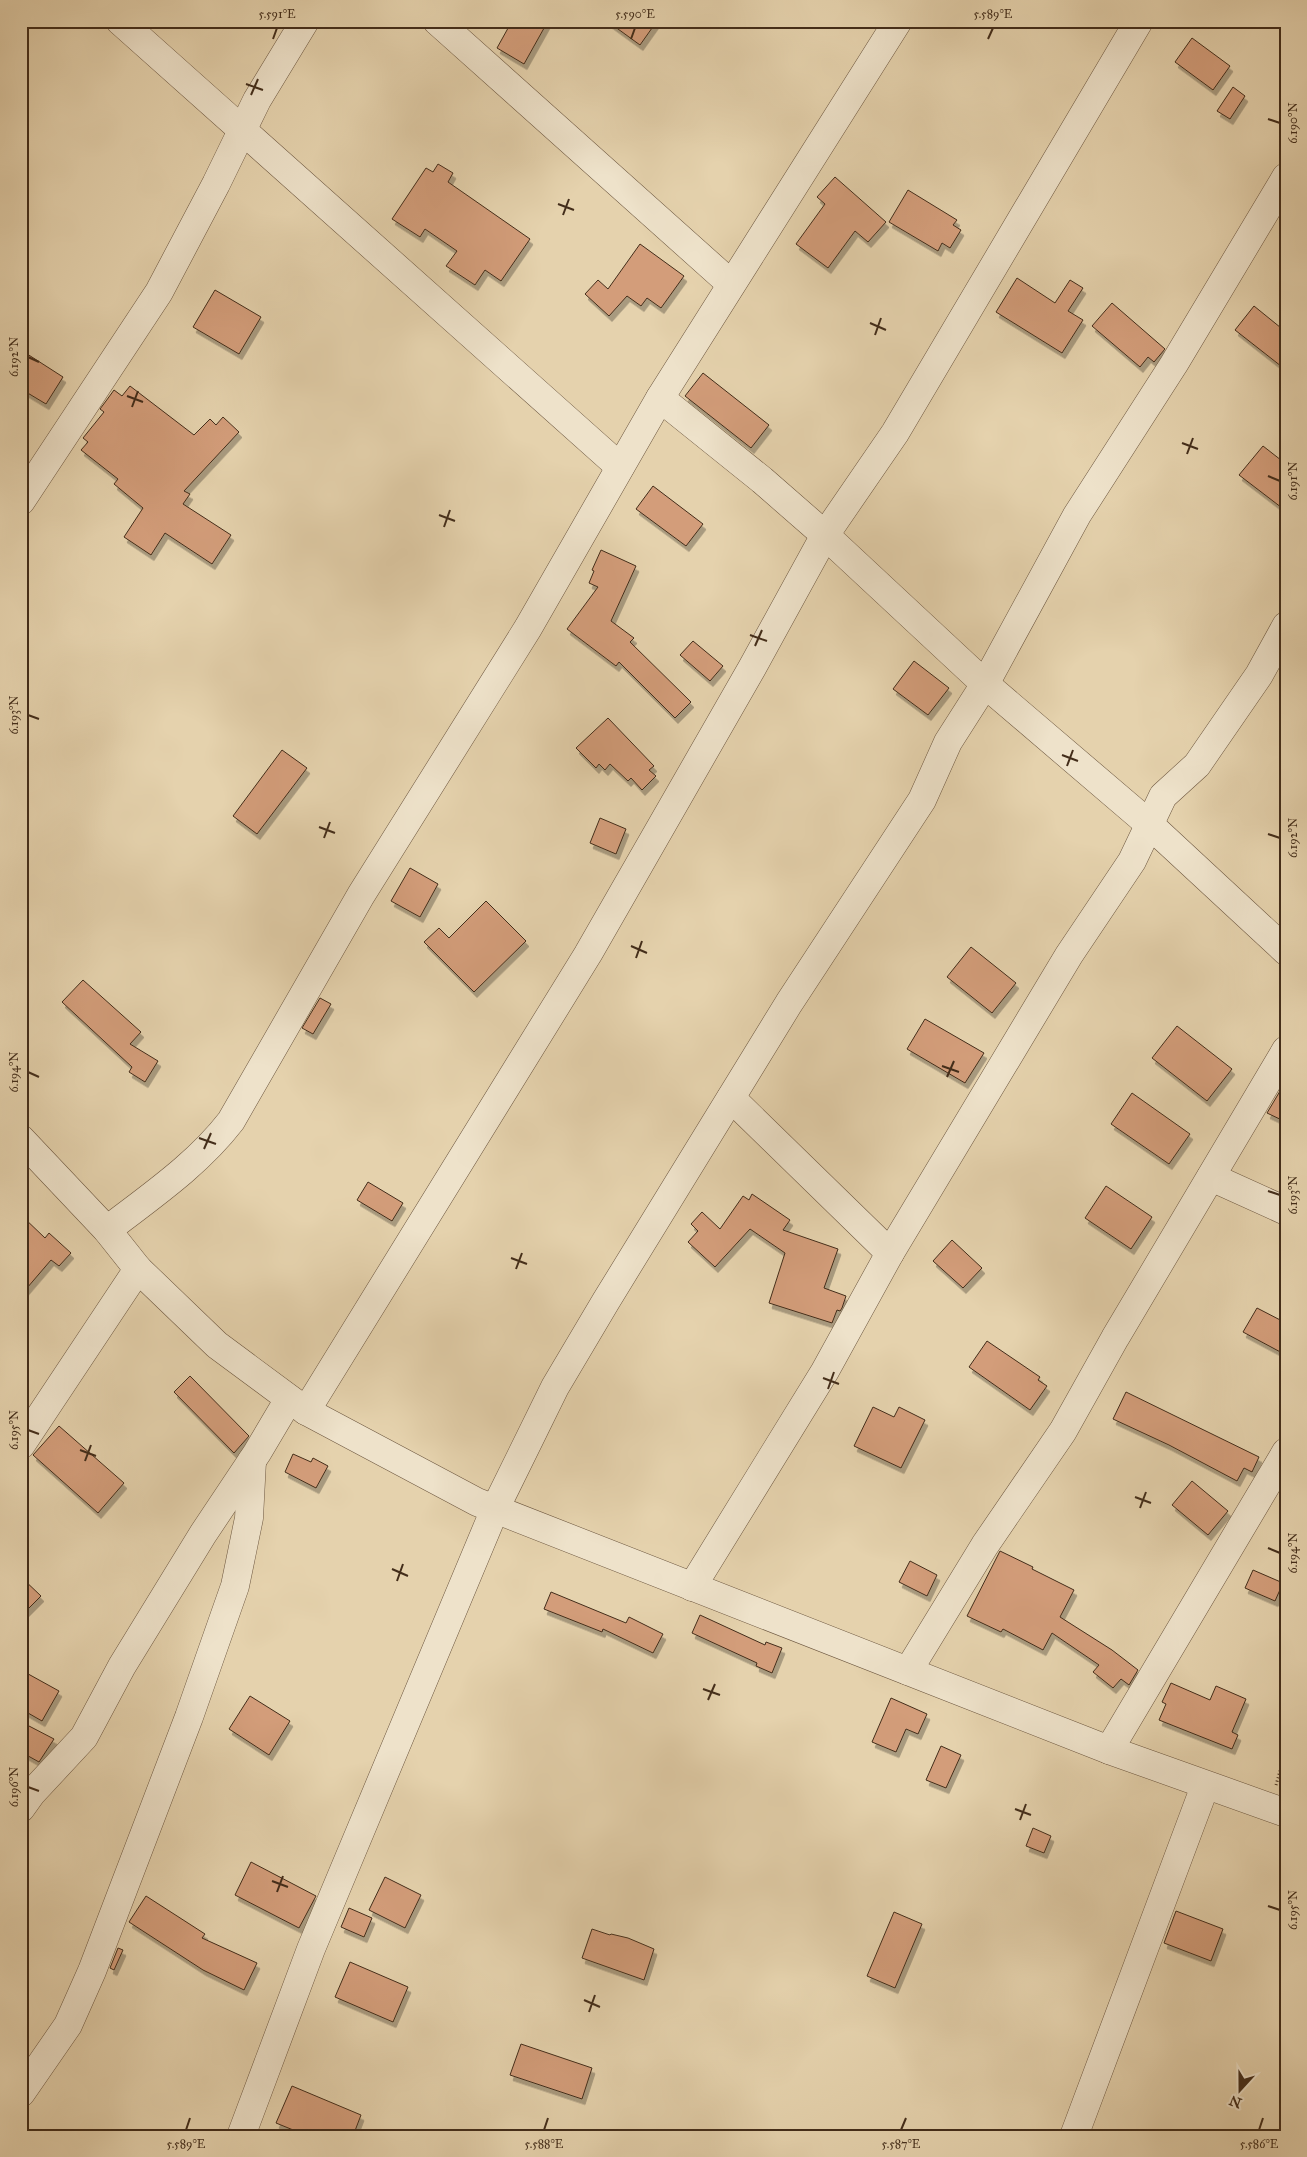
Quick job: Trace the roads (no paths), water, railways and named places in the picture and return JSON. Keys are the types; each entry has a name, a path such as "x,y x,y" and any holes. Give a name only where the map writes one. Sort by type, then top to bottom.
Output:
{"street":[{"path":"120,21 620,467"},
{"path":"21,501 158,292 216,184 257,100 305,21"},
{"path":"437,21 731,284"},
{"path":"107,1230 194,1163 215,1142 231,1121 361,895 528,628 660,398 898,21"},
{"path":"21,1808 84,1737 137,1641 203,1534 252,1461 298,1405 588,954 752,668 825,535 895,434 1139,21"},
{"path":"241,2136 311,1949 495,1509 556,1388 606,1301 789,1003 922,800 948,742 985,684 1082,507 1174,364 1286,177"},
{"path":"660,398 762,480 825,535 985,684 1149,824 1286,951"},
{"path":"692,1587 825,1371 890,1253 1069,955 1132,861 1163,796 1197,765 1258,675 1286,626"},
{"path":"908,1671 985,1545 1062,1431 1114,1338 1286,1050"},
{"path":"732,1098 890,1253"},
{"path":"21,1139 107,1230 138,1269 217,1345 298,1405 477,1502 1109,1750 1205,1786 1278,1810"},
{"path":"1211,1177 1286,1212"},
{"path":"21,1445 138,1269"},
{"path":"1109,1750 1286,1452"},
{"path":"21,2093 68,2025 92,1971 189,1717 235,1586 249,1518 252,1461"},
{"path":"1074,2136 1205,1786"}]}
